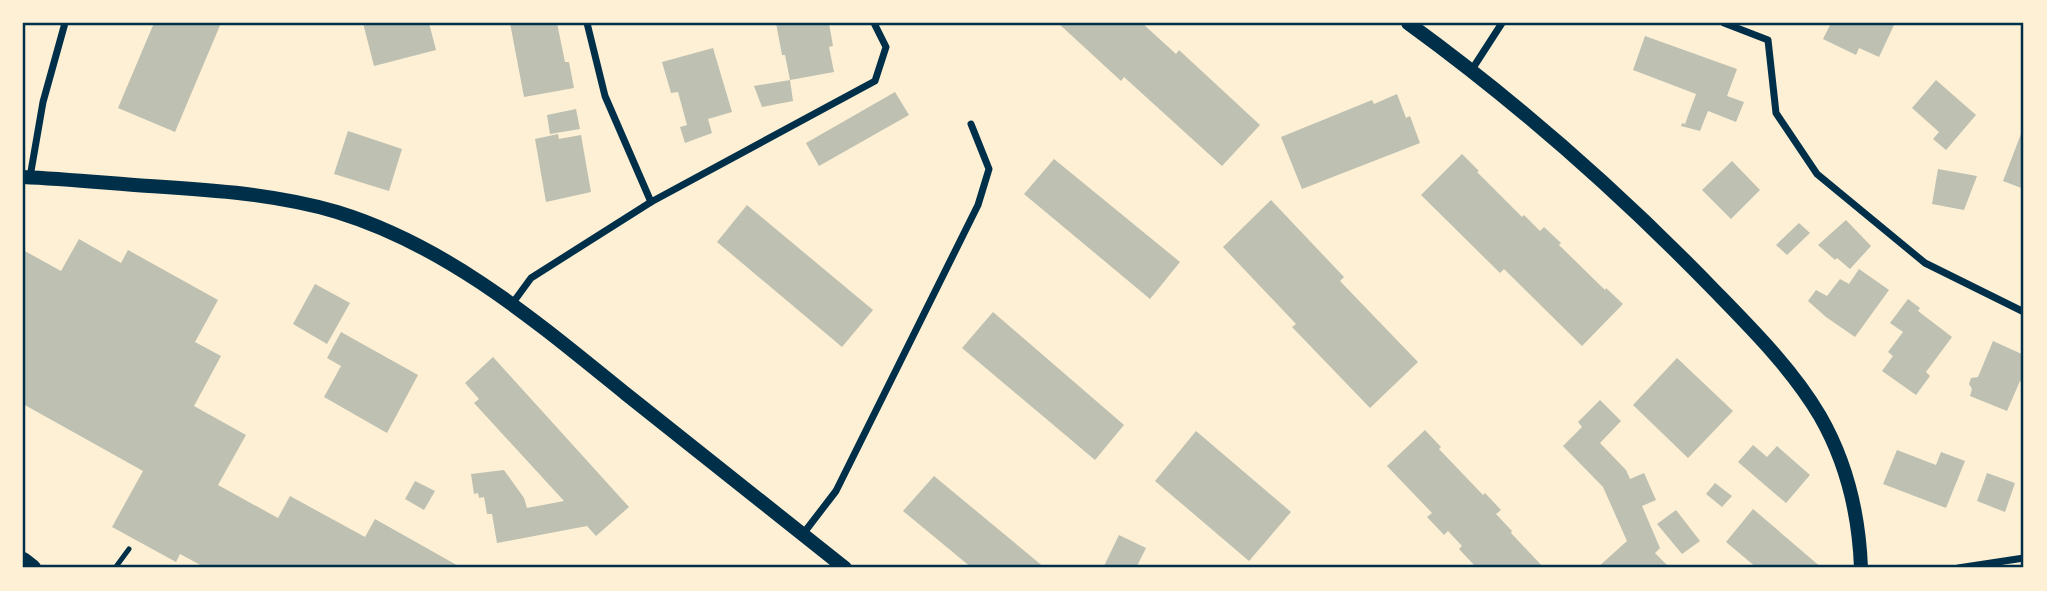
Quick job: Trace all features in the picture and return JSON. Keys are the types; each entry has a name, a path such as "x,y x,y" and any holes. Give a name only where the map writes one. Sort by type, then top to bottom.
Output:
{"main road":[{"path":"1408,23 1564,147 1666,241 1736,313 1800,387 1820,416 1851,488 1861,568"},
{"path":"26,177 224,191 298,202 372,224 406,239 438,255 512,304 845,568"},
{"path":"23,561 32,568"}],"street":[{"path":"26,177 65,23"},
{"path":"587,23 605,96 651,202"},
{"path":"512,304 531,278 651,202 874,81 886,47 874,23"},
{"path":"1471,71 1502,23"},
{"path":"1724,23 1768,40 1776,113 1817,174 1925,263 2024,312"},
{"path":"803,535 836,491 978,205 989,169 971,124"},
{"path":"1958,568 2024,558"}],"lane":[{"path":"115,568 129,549"}],"building":[{"path":"154,23 221,23 175,132 118,108"},
{"path":"363,23 429,23 436,50 374,66"},
{"path":"510,23 557,23 565,62 569,62 574,88 524,97"},
{"path":"776,23 829,23 833,46 829,47 834,72 790,80"},
{"path":"1058,23 1142,23 1176,54 1179,50 1260,125 1222,166 1124,77 1121,81"},
{"path":"1831,23 1895,23 1879,57 1859,48 1856,55 1823,39"},
{"path":"1645,36 1737,69 1727,96 1744,102 1736,122 1708,111 1700,131 1681,126 1682,123 1685,124 1696,94 1633,70"},
{"path":"713,48 732,112 708,119 712,133 685,143 680,127 687,125 678,92 671,93 662,62"},
{"path":"790,80 793,101 762,107 754,86"},
{"path":"1936,80 1976,115 1946,150 1933,139 1939,132 1912,108"},
{"path":"895,92 909,115 819,166 806,143"},
{"path":"1397,94 1406,118 1410,116 1420,143 1302,189 1281,137 1372,100 1374,104"},
{"path":"576,109 580,129 550,134 547,115"},
{"path":"2024,126 2024,189 2003,181"},
{"path":"348,131 402,149 389,191 334,174"},
{"path":"558,134 559,139 581,135 591,192 546,202 535,139"},
{"path":"1462,154 1522,217 1524,215 1540,231 1544,227 1605,290 1606,288 1623,304 1582,346 1504,269 1500,273 1421,195"},
{"path":"1054,159 1180,262 1150,299 1024,194"},
{"path":"1732,161 1760,190 1731,219 1702,190"},
{"path":"1938,169 1977,176 1964,210 1932,204"},
{"path":"1271,200 1344,277 1340,281 1418,362 1370,408 1292,327 1296,324 1223,247"},
{"path":"747,205 873,310 842,347 717,242"},
{"path":"1846,220 1871,246 1850,269 1818,245"},
{"path":"1799,223 1810,233 1787,255 1776,245"},
{"path":"79,239 121,263 128,250 218,300 195,342 221,356 194,406 246,435 218,485 278,518 290,496 365,537 375,519 462,568 206,568 180,554 176,562 112,527 143,471 23,404 23,250 61,271"},
{"path":"1859,269 1889,290 1855,337 1808,301 1816,290 1827,296 1840,279 1849,284"},
{"path":"315,284 350,303 327,344 293,324"},
{"path":"1908,299 1920,308 1918,311 1952,337 1926,372 1930,376 1916,395 1882,371 1893,356 1888,352 1903,332 1890,323"},
{"path":"993,312 1124,425 1095,460 962,348"},
{"path":"341,332 418,375 387,433 324,397 341,366 327,358"},
{"path":"1993,341 2024,355 2024,383 2020,381 2007,411 1970,396 1971,378 1978,377"},
{"path":"493,357 629,507 596,536 587,526 497,543 492,514 487,514 484,497 479,498 478,493 474,494 471,474 504,470 524,498 527,508 564,501 474,403 479,399 465,383"},
{"path":"1677,358 1733,411 1688,458 1633,405"},
{"path":"1600,400 1621,421 1600,443 1626,470 1630,479 1644,473 1656,500 1642,506 1660,548 1655,553 1670,568 1597,568 1627,541 1603,487 1563,446 1582,427 1578,422"},
{"path":"1425,430 1441,447 1439,449 1501,510 1496,514 1544,568 1470,568 1474,565 1459,549 1462,546 1448,531 1444,535 1427,517 1432,513 1387,466"},
{"path":"1196,431 1291,512 1249,561 1155,481"},
{"path":"1753,445 1767,457 1777,446 1810,475 1786,503 1738,462"},
{"path":"1897,450 1936,465 1941,452 1965,461 1946,508 1883,484"},
{"path":"1987,473 2015,483 2005,512 1977,501"},
{"path":"934,476 1045,568 972,568 903,511"},
{"path":"415,481 435,491 424,510 405,499"},
{"path":"1715,483 1732,496 1722,507 1706,494"},
{"path":"1753,509 1822,568 1757,568 1726,542"},
{"path":"1676,510 1700,541 1682,554 1657,524"},
{"path":"1119,535 1146,548 1136,568 1103,568"}]}
